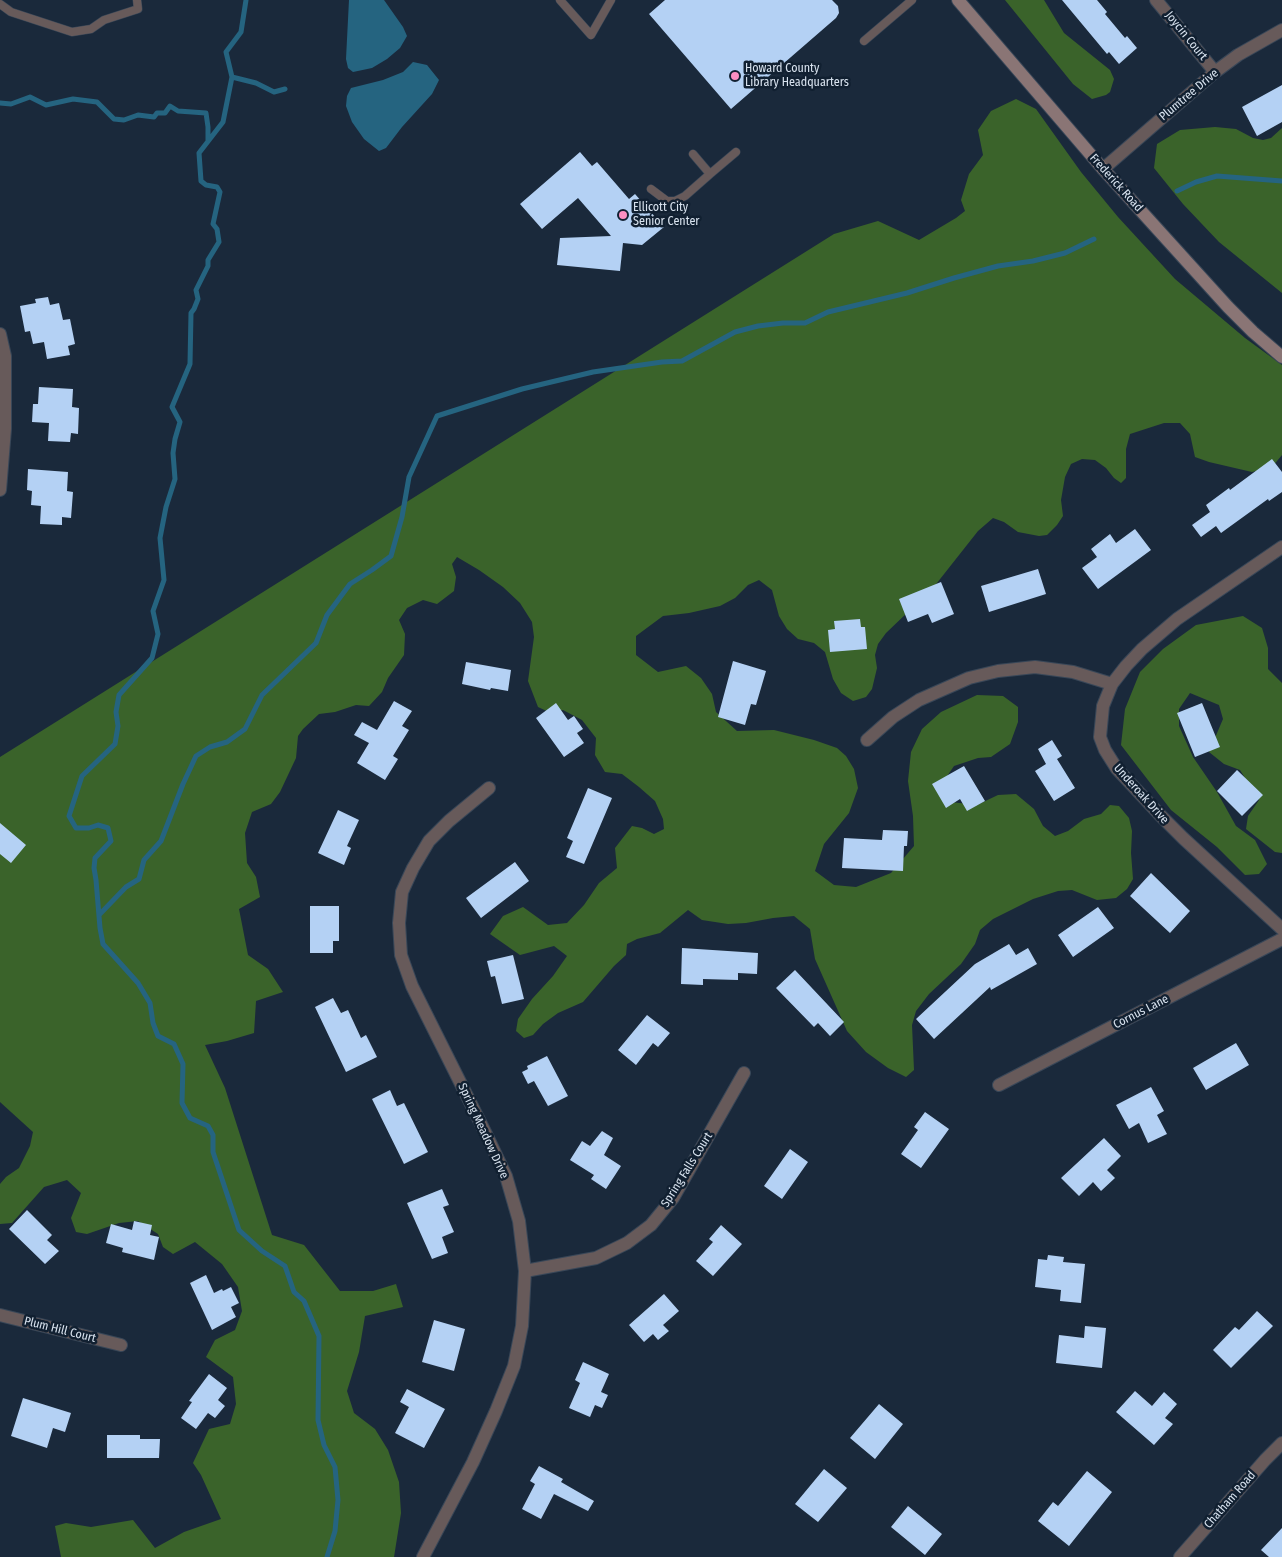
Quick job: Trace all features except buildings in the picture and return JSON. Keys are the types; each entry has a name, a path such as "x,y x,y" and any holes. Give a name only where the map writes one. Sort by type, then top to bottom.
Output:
{"main road":[{"name":"Frederick Road","path":"958,0 1103,169 1228,307 1282,357"}],"street":[{"name":"Joycin Court","path":"1156,0 1215,72"},
{"name":"Plumtree Drive","path":"1103,169 1215,72 1238,55 1282,30"},
{"path":"0,334 5,356 5,429 0,490"},
{"name":"Underoak Drive","path":"1282,547 1177,619 1142,649 1112,684 1103,706 1100,737 1105,750 1117,769 1183,838 1282,929"},
{"path":"867,740 893,717 919,700 969,678 998,671 1035,667 1073,672 1112,684"},
{"name":"Spring Meadow Drive","path":"423,1557 473,1462 514,1366 522,1326 525,1271 519,1220 506,1176 412,986 401,955 399,923 402,892 413,868 429,841 449,821 489,788"},
{"name":"Cornus Lane","path":"999,1085 1282,939"},
{"name":"Spring Falls Court","path":"525,1271 596,1258 627,1244 651,1225 673,1198 744,1073"},
{"name":"Plum Hill Court","path":"0,1315 121,1345"},
{"name":"Chatham Road","path":"1180,1557 1282,1443"}],"lane":[{"path":"0,4 11,12 72,32 91,29 104,20 138,9 137,0"},
{"path":"560,0 591,35 611,0"},
{"path":"864,41 912,0"},
{"path":"652,189 667,201 675,201 685,196 736,152"},
{"path":"692,154 710,174"}],"green space":[{"path":"1005,0 1044,0 1064,33 1110,70 1114,79 1110,92 1092,99 1073,84"},
{"path":"1016,99 1036,109 1081,172 1118,217 1175,279 1245,338 1282,365 1282,455 1272,467 1252,472 1209,462 1195,457 1190,434 1180,423 1164,423 1130,434 1126,449 1126,478 1121,483 1095,460 1082,459 1071,464 1065,477 1061,500 1063,516 1057,525 1047,535 1039,536 1018,532 1004,522 993,518 978,531 933,588 886,633 878,644 875,655 877,668 872,689 866,697 853,701 841,693 833,679 825,652 814,643 798,639 787,629 779,616 772,590 759,580 748,585 735,598 720,606 689,613 663,616 636,636 636,655 658,672 686,666 701,678 712,694 716,712 737,731 774,730 837,748 846,756 854,769 858,788 849,813 824,844 815,871 834,885 856,887 891,873 914,846 913,816 908,781 911,752 922,729 941,712 977,695 1003,696 1018,707 1018,722 1010,744 991,757 978,758 954,766 943,782 942,801 977,805 998,795 1016,794 1034,809 1043,826 1055,836 1068,831 1084,819 1101,814 1110,805 1119,806 1129,818 1132,831 1133,879 1127,889 1116,898 1097,900 1072,890 1058,891 1033,899 993,919 980,930 975,944 961,964 929,994 916,1011 912,1025 914,1070 906,1077 888,1068 866,1052 847,1031 815,959 810,929 794,916 728,924 702,920 688,910 660,933 637,939 627,944 626,955 583,1002 558,1013 543,1024 533,1035 524,1038 516,1031 518,1019 567,956 554,946 520,955 490,934 503,916 523,907 548,925 567,923 584,905 599,883 617,868 615,848 632,826 642,828 654,834 664,829 663,819 655,801 639,787 622,774 605,772 595,755 596,738 582,720 563,710 551,713 538,707 528,681 534,637 532,622 520,603 503,587 457,557 452,564 456,577 454,591 437,604 423,600 407,608 399,620 405,634 404,655 388,678 382,692 369,706 356,705 335,712 319,714 298,736 296,758 280,792 271,804 252,812 245,833 247,863 256,877 260,897 239,909 248,955 268,969 283,992 256,1001 254,1033 205,1045 225,1088 272,1235 304,1245 340,1291 373,1291 396,1284 403,1307 365,1316 359,1352 347,1391 354,1413 375,1429 388,1450 399,1482 401,1513 394,1557 61,1557 55,1526 66,1523 91,1527 133,1520 155,1548 184,1532 221,1519 201,1475 193,1463 209,1429 230,1424 236,1404 233,1377 206,1357 215,1340 235,1330 242,1311 238,1287 222,1264 195,1242 173,1254 163,1247 158,1234 138,1221 119,1223 87,1234 76,1232 71,1218 81,1193 67,1180 44,1187 12,1223 0,1224 0,1184 19,1168 30,1146 33,1132 0,1102 0,757 834,234 878,221 919,240 956,218 965,211 961,200 969,174 983,155 978,130 991,111"},
{"path":"1215,127 1236,129 1253,138 1263,140 1271,138 1282,128 1282,293 1219,242 1183,204 1154,168 1157,144 1180,130"},
{"path":"1243,616 1262,628 1268,648 1268,669 1282,683 1282,853 1275,852 1246,829 1248,816 1259,800 1240,770 1224,764 1209,752 1223,719 1219,705 1190,693 1179,709 1179,726 1193,757 1217,792 1236,826 1255,840 1267,864 1259,874 1245,875 1217,847 1171,810 1121,745 1125,709 1140,672 1163,649 1196,625"}],"water":[{"path":"349,0 384,0 407,36 400,48 387,59 372,68 353,72 348,68 346,59"},
{"path":"413,62 427,65 439,80 432,94 386,148 379,151 364,139 352,122 346,106 347,96 351,88 383,80 403,72"}],"waterway":[{"path":"246,0 241,32 226,52 232,77 223,122 199,153 201,181 206,185 217,187 220,192 213,224 217,229 219,242 208,260 208,266 196,290 198,299 191,313 190,364 172,407 180,422 173,453 175,479 166,507 160,538 164,580 153,611 158,634 152,658 119,695 116,712 118,726 115,744 82,776 69,816 76,828 89,828 98,825 108,828 111,841 95,858 94,868 103,944 138,983 150,1003 153,1023 158,1036 174,1044 183,1064 182,1103 190,1118 208,1126 213,1135 213,1152 239,1230 262,1251 285,1266 294,1292 304,1301 319,1336 318,1420 324,1445 335,1467 338,1500 335,1531 327,1557"},
{"path":"232,77 256,83 274,92 285,89"},
{"path":"0,103 11,104 30,97 46,105 73,99 97,102 114,119 124,120 138,115 154,117 157,113 165,113 170,106 178,111 206,113 208,140"},
{"path":"1177,191 1196,182 1217,176 1282,181"},
{"path":"99,915 126,887 139,879 144,860 161,841 196,756 210,747 227,742 245,729 262,695 316,643 327,615 350,584 391,556 402,517 409,477 437,416 522,389 593,372 682,361 735,332 758,326 805,323 828,312 907,293 998,266 1033,261 1065,253 1094,239"}],"place":[{"name":"Howard County Library Headquarters","path":"735,76"},
{"name":"Ellicott City Senior Center","path":"623,215"}]}
